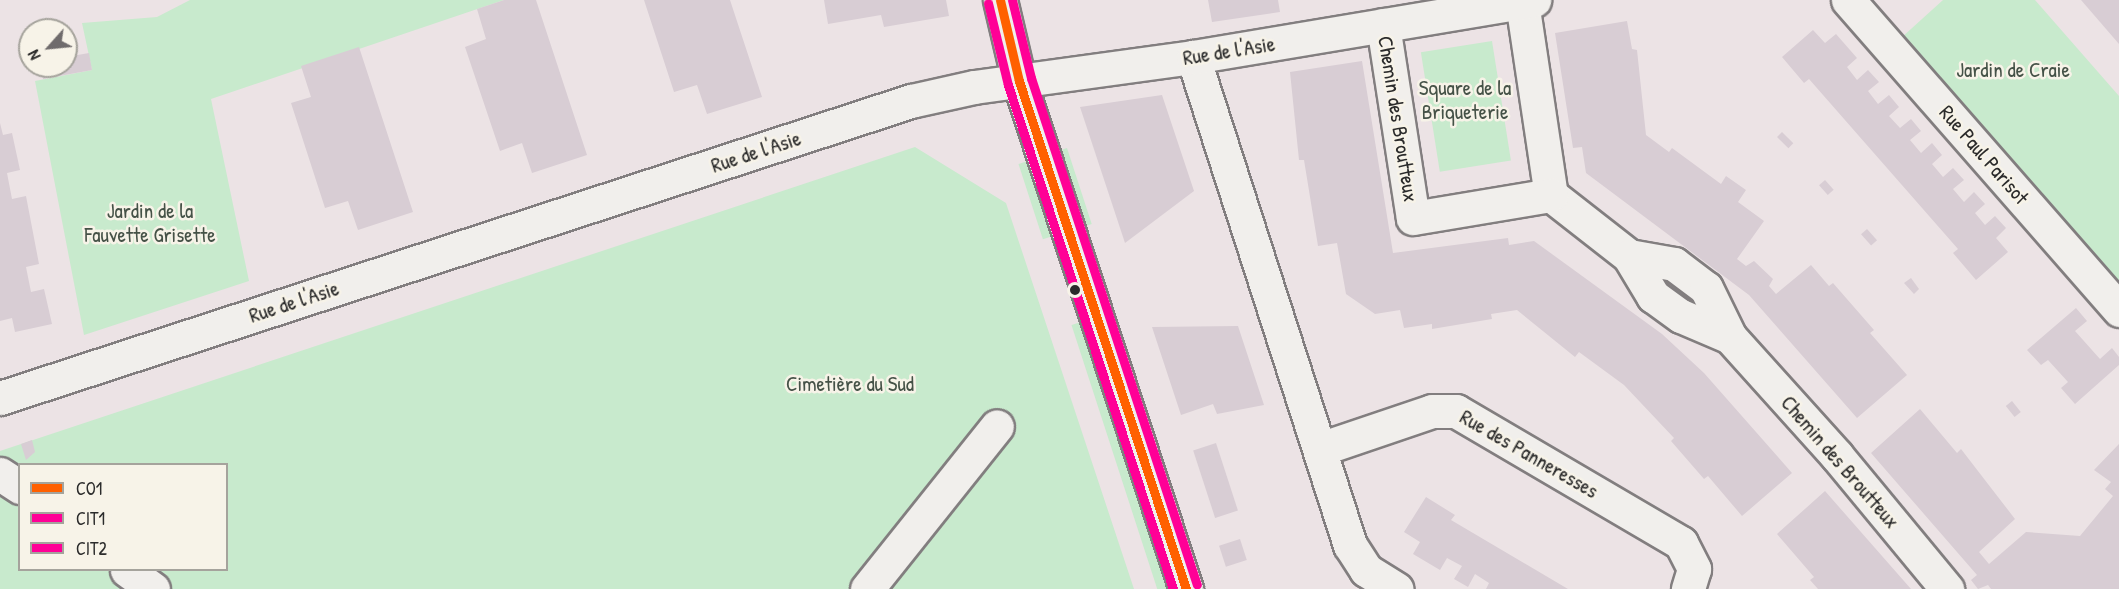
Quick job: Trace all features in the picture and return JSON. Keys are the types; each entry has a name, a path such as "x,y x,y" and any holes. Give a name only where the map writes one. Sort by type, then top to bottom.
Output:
{"street":[{"path":"999,0 1019,81 1186,589"},
{"name":"Rue Paul Parisot","path":"1848,0 2119,310"},
{"path":"1528,1 1551,195"},
{"name":"Rue de l'Asie","path":"0,398 911,101 1019,81 1194,57 1528,1"},
{"name":"Chemin des Broutteux","path":"1383,25 1413,218 1551,195 1629,256 1653,296 1681,316 1730,337 1837,456 1947,589"},
{"path":"1194,57 1356,558 1366,570 1396,589"},
{"name":"Rue des Panneresses","path":"1320,449 1432,411 1456,411 1681,543 1694,569 1688,589"},
{"path":"867,589 996,426"},
{"path":"0,474 18,486"},
{"path":"128,571 153,589"}],"green space":[{"name":"Jardin de la Fauvette Grisette","path":"190,0 504,0 211,99 249,281 84,335 35,81 51,78 78,78 78,73 92,70 82,23 157,17"},
{"name":"Jardin de Craie","path":"1943,0 2035,0 2119,96 2119,287 1901,38"},
{"name":"Square de la Briqueterie","path":"1492,41 1511,161 1440,172 1421,52"},
{"name":"Cimetière du Sud","path":"915,147 1006,203 1134,589 0,589 0,451"},
{"path":"1067,148 1092,224 1083,227 1058,151"},
{"path":"1028,161 1052,236 1043,239 1018,164"},
{"path":"1081,322 1168,589 1157,589 1071,325"}],"building":[{"path":"504,0 536,0 587,155 532,173 522,143 500,151 465,47 486,39 477,9"},
{"path":"644,0 730,0 762,97 707,114 697,85 674,92"},
{"path":"824,0 946,0 949,16 884,27 881,15 828,24"},
{"path":"1208,0 1278,0 1280,12 1212,22"},
{"path":"2081,0 2119,0 2119,44"},
{"path":"1627,21 1632,49 1637,50 1646,135 1669,152 1672,148 1721,184 1726,176 1746,190 1738,202 1764,221 1737,259 1746,266 1754,261 1773,279 1769,286 1776,294 1811,265 1829,286 1833,283 1874,330 1870,333 1907,375 1857,418 1749,295 1586,173 1582,147 1573,148 1555,33"},
{"path":"1813,30 1825,43 1836,34 1857,58 1847,67 1857,80 1868,70 1879,82 1868,91 1878,104 1889,95 1899,107 1889,116 1900,128 1911,119 1921,131 1910,140 1921,153 1932,143 1942,155 1932,164 1943,177 1953,168 1964,180 1953,189 1964,202 1974,192 1985,204 1975,213 1985,225 1995,216 2006,228 1996,238 2008,252 1976,280 1953,253 1958,249 1809,79 1804,83 1782,57"},
{"path":"359,47 413,212 358,230 348,201 325,208 291,103 311,97 301,66"},
{"path":"89,53 92,70 78,73 78,55"},
{"path":"1362,61 1393,253 1508,238 1509,245 1534,241 1662,334 1704,373 1792,473 1742,516 1708,476 1704,479 1671,441 1674,438 1624,385 1579,352 1575,357 1517,310 1491,314 1492,319 1432,329 1432,324 1404,328 1400,310 1375,314 1346,294 1337,243 1318,246 1304,160 1299,160 1290,72"},
{"path":"1162,95 1194,191 1125,243 1080,107"},
{"path":"0,123 3,135 12,133 20,170 7,173 12,199 26,196 39,264 26,267 31,292 44,289 52,324 15,332 12,318 0,321"},
{"path":"1782,132 1793,143 1788,148 1777,137"},
{"path":"1825,180 1834,190 1828,195 1819,185"},
{"path":"1867,229 1877,240 1871,246 1861,234"},
{"path":"1668,275 1695,295 1686,308 1658,288"},
{"path":"1911,278 1919,289 1914,294 1904,283"},
{"path":"2076,308 2087,321 2075,331 2100,359 2112,348 2119,357 2119,365 2075,404 2061,388 2068,382 2048,360 2041,365 2027,350"},
{"path":"1238,326 1264,405 1217,414 1213,404 1181,415 1152,327"},
{"path":"2012,401 2021,412 2015,417 2006,406"},
{"path":"1920,409 1957,453 1961,449 2015,519 1979,552 1989,564 2026,532 2080,536 2113,496 2105,489 2111,482 2094,470 2119,444 2119,589 1991,589 1988,585 1978,589 1971,580 1977,575 1871,453"},
{"path":"32,440 35,452 26,460 21,444"},
{"path":"1216,443 1238,511 1215,518 1193,450"},
{"path":"1825,491 1911,589 1818,589 1810,580 1814,577 1777,534"},
{"path":"1426,497 1455,515 1451,520 1568,589 1486,589 1489,583 1475,574 1468,587 1454,579 1462,566 1447,558 1440,570 1413,554 1420,542 1404,532"},
{"path":"1240,539 1247,560 1226,567 1219,546"}],"transit line":[{"name":"CO1","path":"1000,0 1019,81 1186,589"},
{"name":"CIT2","path":"1012,0 1031,78 1197,585"},
{"name":"CIT1","path":"988,3 1008,85 1173,589"}]}
